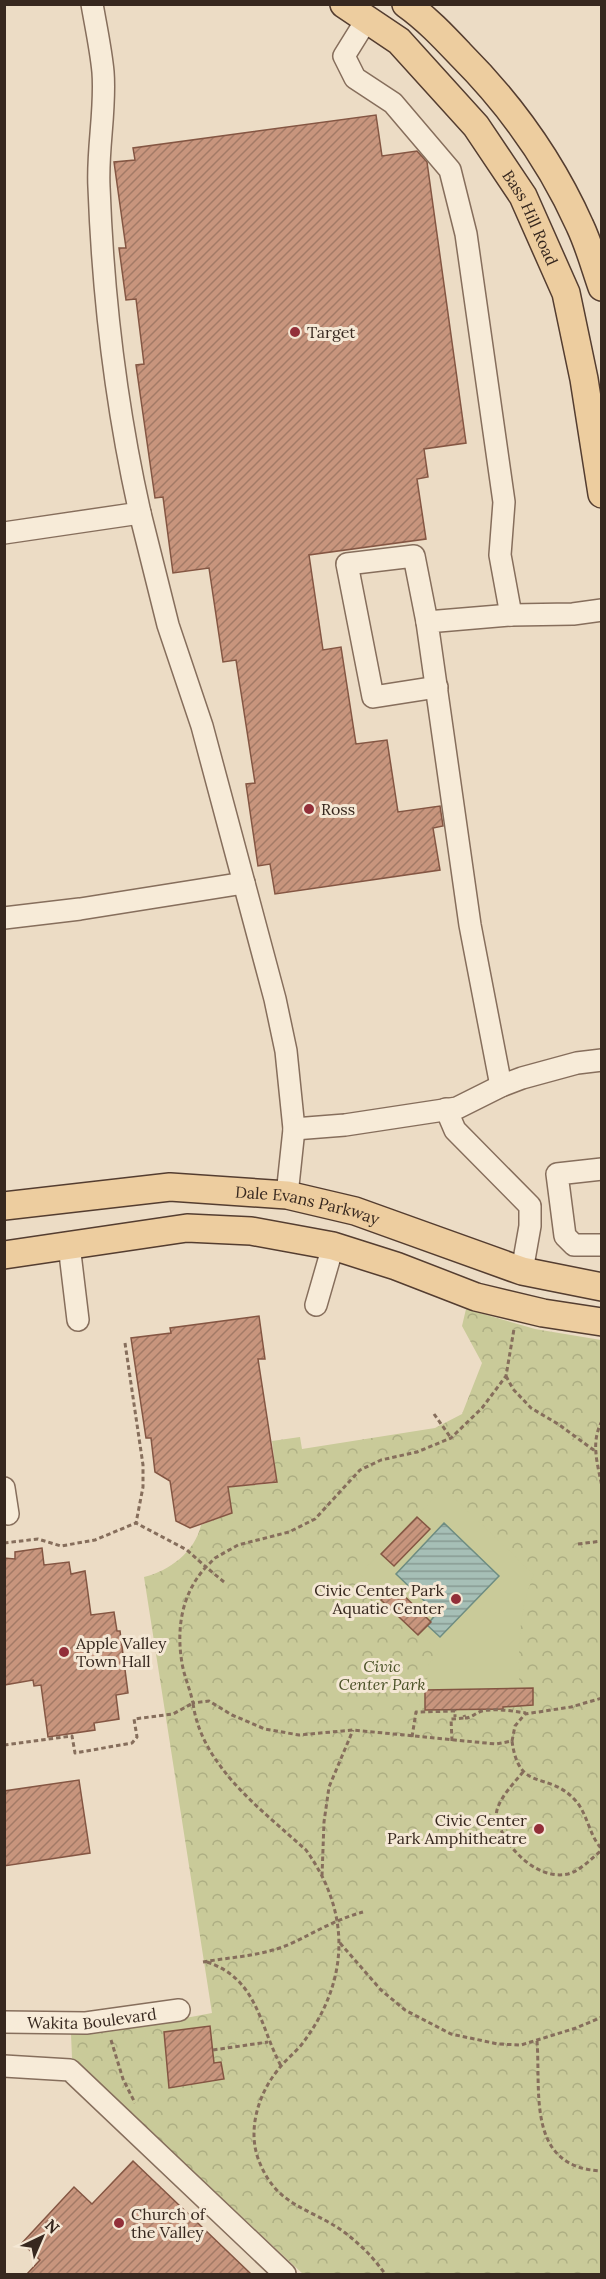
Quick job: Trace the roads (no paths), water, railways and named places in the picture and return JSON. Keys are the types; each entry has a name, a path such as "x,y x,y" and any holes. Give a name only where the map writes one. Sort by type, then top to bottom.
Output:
{"main road":[{"name":"Bass Hill Road","path":"344,4 399,41 476,126 523,196 567,293 584,379 602,494"},
{"path":"406,4 426,18 486,80 518,119 551,170 581,227 602,286"},
{"name":"Dale Evans Parkway","path":"4,1206 170,1187 287,1195 355,1211 522,1271 602,1287"},
{"path":"4,1256 187,1228 251,1231 333,1246 396,1266 476,1297 543,1313 602,1322"}],"street":[{"path":"92,4 103,73 99,184 107,305 127,455 162,603 202,726 276,999 286,1051 294,1129 287,1195"},
{"path":"367,20 344,56 355,78 393,103 450,170 464,224 504,502 500,555 511,615"},
{"path":"4,533 140,513"},
{"path":"437,687 373,697 347,564 414,556 437,687 470,925 501,1086"},
{"path":"427,622 511,615 573,614 602,610"},
{"path":"4,918 80,909 244,883"},
{"path":"294,1129 345,1125 457,1108 501,1086 577,1063 602,1060"},
{"path":"446,1109 454,1130 530,1206 530,1226 522,1271"},
{"path":"602,1169 557,1174 565,1236 574,1245 602,1245"},
{"path":"69,1245 78,1320"},
{"path":"316,1305 333,1246"},
{"path":"4,1488 8,1514"},
{"name":"Wakita Boulevard","path":"4,2022 86,2023 180,2010"},
{"path":"4,2066 70,2070 285,2274"}],"water":[{"path":"444,1523 499,1576 440,1637 427,1625 437,1613 396,1574"}],"place":[{"name":"Target","path":"295,332"},
{"name":"Ross","path":"309,809"},
{"name":"Civic Center Park Aquatic Center","path":"456,1599"},
{"name":"Apple Valley Town Hall","path":"64,1652"},
{"name":"Civic Center Park Amphitheatre","path":"539,1829"},
{"name":"Church of the Valley","path":"119,2223"}],"park label":[{"name":"Civic Center Park","path":"382,1675"}]}
